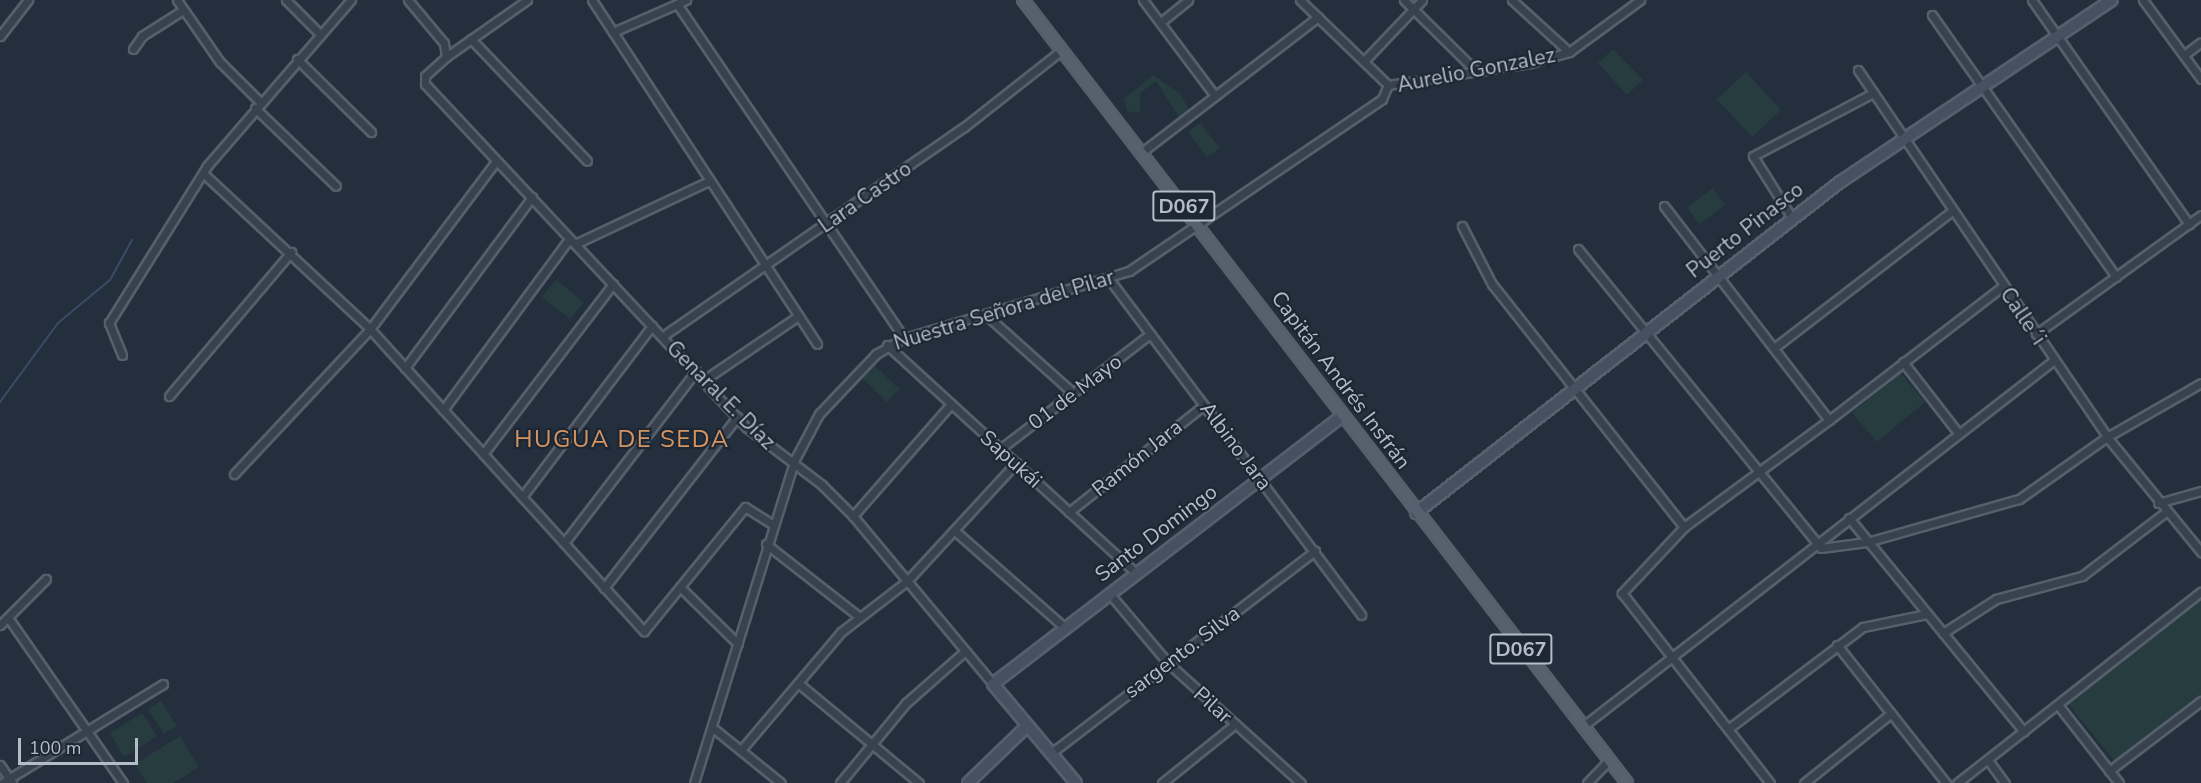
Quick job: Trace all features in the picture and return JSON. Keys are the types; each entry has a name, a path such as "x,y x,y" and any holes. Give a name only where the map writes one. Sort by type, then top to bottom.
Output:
{"main road":[{"name":"Capitán Andrés Insfrán","path":"1023,0 1343,414 1416,513 1627,783"}],"street":[{"path":"0,36 27,0"},
{"path":"177,0 220,62 257,105 336,186"},
{"path":"286,0 320,34"},
{"path":"122,355 109,323 204,174 257,105 351,0"},
{"path":"408,0 444,43 446,57 528,0"},
{"path":"592,0 706,182 765,264 817,344"},
{"path":"614,32 686,0"},
{"path":"1143,0 1215,96"},
{"path":"1161,22 1188,0"},
{"path":"1300,0 1388,85"},
{"path":"1404,0 1476,71"},
{"path":"1364,61 1422,0"},
{"path":"1512,0 1569,52"},
{"name":"Aurelio Gonzalez","path":"1198,225 1382,99 1388,85 1476,71 1569,52 1640,0"},
{"path":"2032,0 2189,224"},
{"name":"Puerto Pinasco","path":"1416,513 1792,218 1904,137 1984,90 2112,0"},
{"path":"2144,0 2201,79"},
{"path":"677,4 778,157 830,222 904,338"},
{"path":"133,49 142,36 183,10"},
{"path":"1932,15 2116,277"},
{"path":"1142,152 1317,17"},
{"path":"471,39 587,161"},
{"path":"2184,55 2201,42"},
{"name":"Lara Castro","path":"663,336 765,264 830,222 1062,50"},
{"name":"Genaral E. Díaz","path":"446,57 423,80 496,161 737,417 794,461 853,516 993,684"},
{"path":"297,59 371,132"},
{"name":"Calle´i","path":"1858,70 2107,437 2158,503 2201,552"},
{"path":"1792,218 1752,157 1873,93"},
{"path":"234,474 370,329 496,161"},
{"path":"204,174 291,252 370,329 604,588 647,631 745,507 772,524"},
{"path":"443,410 572,241 706,182"},
{"path":"405,368 532,197"},
{"path":"1664,206 1829,420"},
{"path":"1774,348 1952,211"},
{"path":"2036,334 2201,215"},
{"name":"Nuestra Señora del Pilar","path":"694,783 713,728 772,524 794,461 834,396 887,345 904,338 1108,279 1198,225"},
{"path":"1462,226 1492,284 1684,526"},
{"path":"1578,249 1647,330 1814,544 1824,549 1868,542 2019,500 2107,437 2201,383"},
{"path":"169,396 291,252"},
{"name":"Albino Jara","path":"1108,279 1361,615"},
{"path":"483,454 613,284"},
{"path":"1770,783 1622,591 1680,538 1684,526 1829,420 2003,286"},
{"path":"985,314 1073,393"},
{"path":"704,380 798,316"},
{"path":"522,497 652,326"},
{"name":"01 de Mayo","path":"1000,449 1150,334"},
{"name":"Sapukái","path":"887,345 1135,572"},
{"path":"1582,728 1814,544 2054,360"},
{"path":"1903,362 1959,434"},
{"path":"564,543 696,371"},
{"path":"853,516 951,404"},
{"name":"Ramón Jara","path":"1069,512 1204,405"},
{"name":"Santo Domingo","path":"993,684 1109,592 1343,414"},
{"path":"604,588 737,417"},
{"path":"741,750 858,616 907,581 1016,463"},
{"path":"2158,503 2201,491"},
{"path":"1943,633 1996,599 2082,576 2167,511"},
{"path":"1849,518 2024,732"},
{"path":"955,531 1065,628"},
{"path":"766,544 858,616"},
{"name":"sargento. Silva","path":"1050,754 1315,552"},
{"path":"0,625 9,619 46,579"},
{"path":"680,587 738,644"},
{"name":"Pilar","path":"1109,592 1168,663 1301,783"},
{"path":"1957,783 2201,592"},
{"path":"1728,729 1837,645 1871,623 1927,614"},
{"path":"9,619 88,728 123,783"},
{"path":"1837,645 1946,783"},
{"path":"840,783 906,703 965,651"},
{"path":"798,683 919,783"},
{"path":"0,765 8,782 88,728 163,684"},
{"path":"993,684 1076,783"},
{"path":"2109,771 2201,701"},
{"path":"2058,705 2119,783"},
{"path":"1804,783 1890,714"},
{"path":"1162,783 1235,724"},
{"path":"968,783 1027,726"},
{"path":"713,728 781,783"},
{"path":"1587,783 1609,760"},
{"path":"1988,760 2005,783"},
{"path":"1286,783 1293,776"}],"green space":[{"path":"1613,49 1643,80 1627,95 1598,63"},
{"path":"1746,72 1781,110 1752,137 1717,99"},
{"path":"1153,75 1180,94 1189,109 1186,116 1179,117 1156,81 1140,93 1140,113 1127,111 1124,99"},
{"path":"1200,123 1220,148 1207,157 1188,132"},
{"path":"1713,188 1725,205 1699,224 1687,207"},
{"path":"556,280 584,302 570,319 542,297"},
{"path":"874,365 899,389 887,402 862,378"},
{"path":"1900,372 1925,402 1877,442 1852,413"},
{"path":"2201,595 2201,696 2117,764 2067,703"},
{"path":"161,701 177,726 164,734 148,709"},
{"path":"142,713 157,736 124,757 110,733"},
{"path":"180,736 199,767 173,783 147,783 135,764"}],"waterway":[{"path":"0,402 58,323 110,280 132,240"}],"district":[{"name":"HUGUA DE SEDA","path":"622,440"}]}
